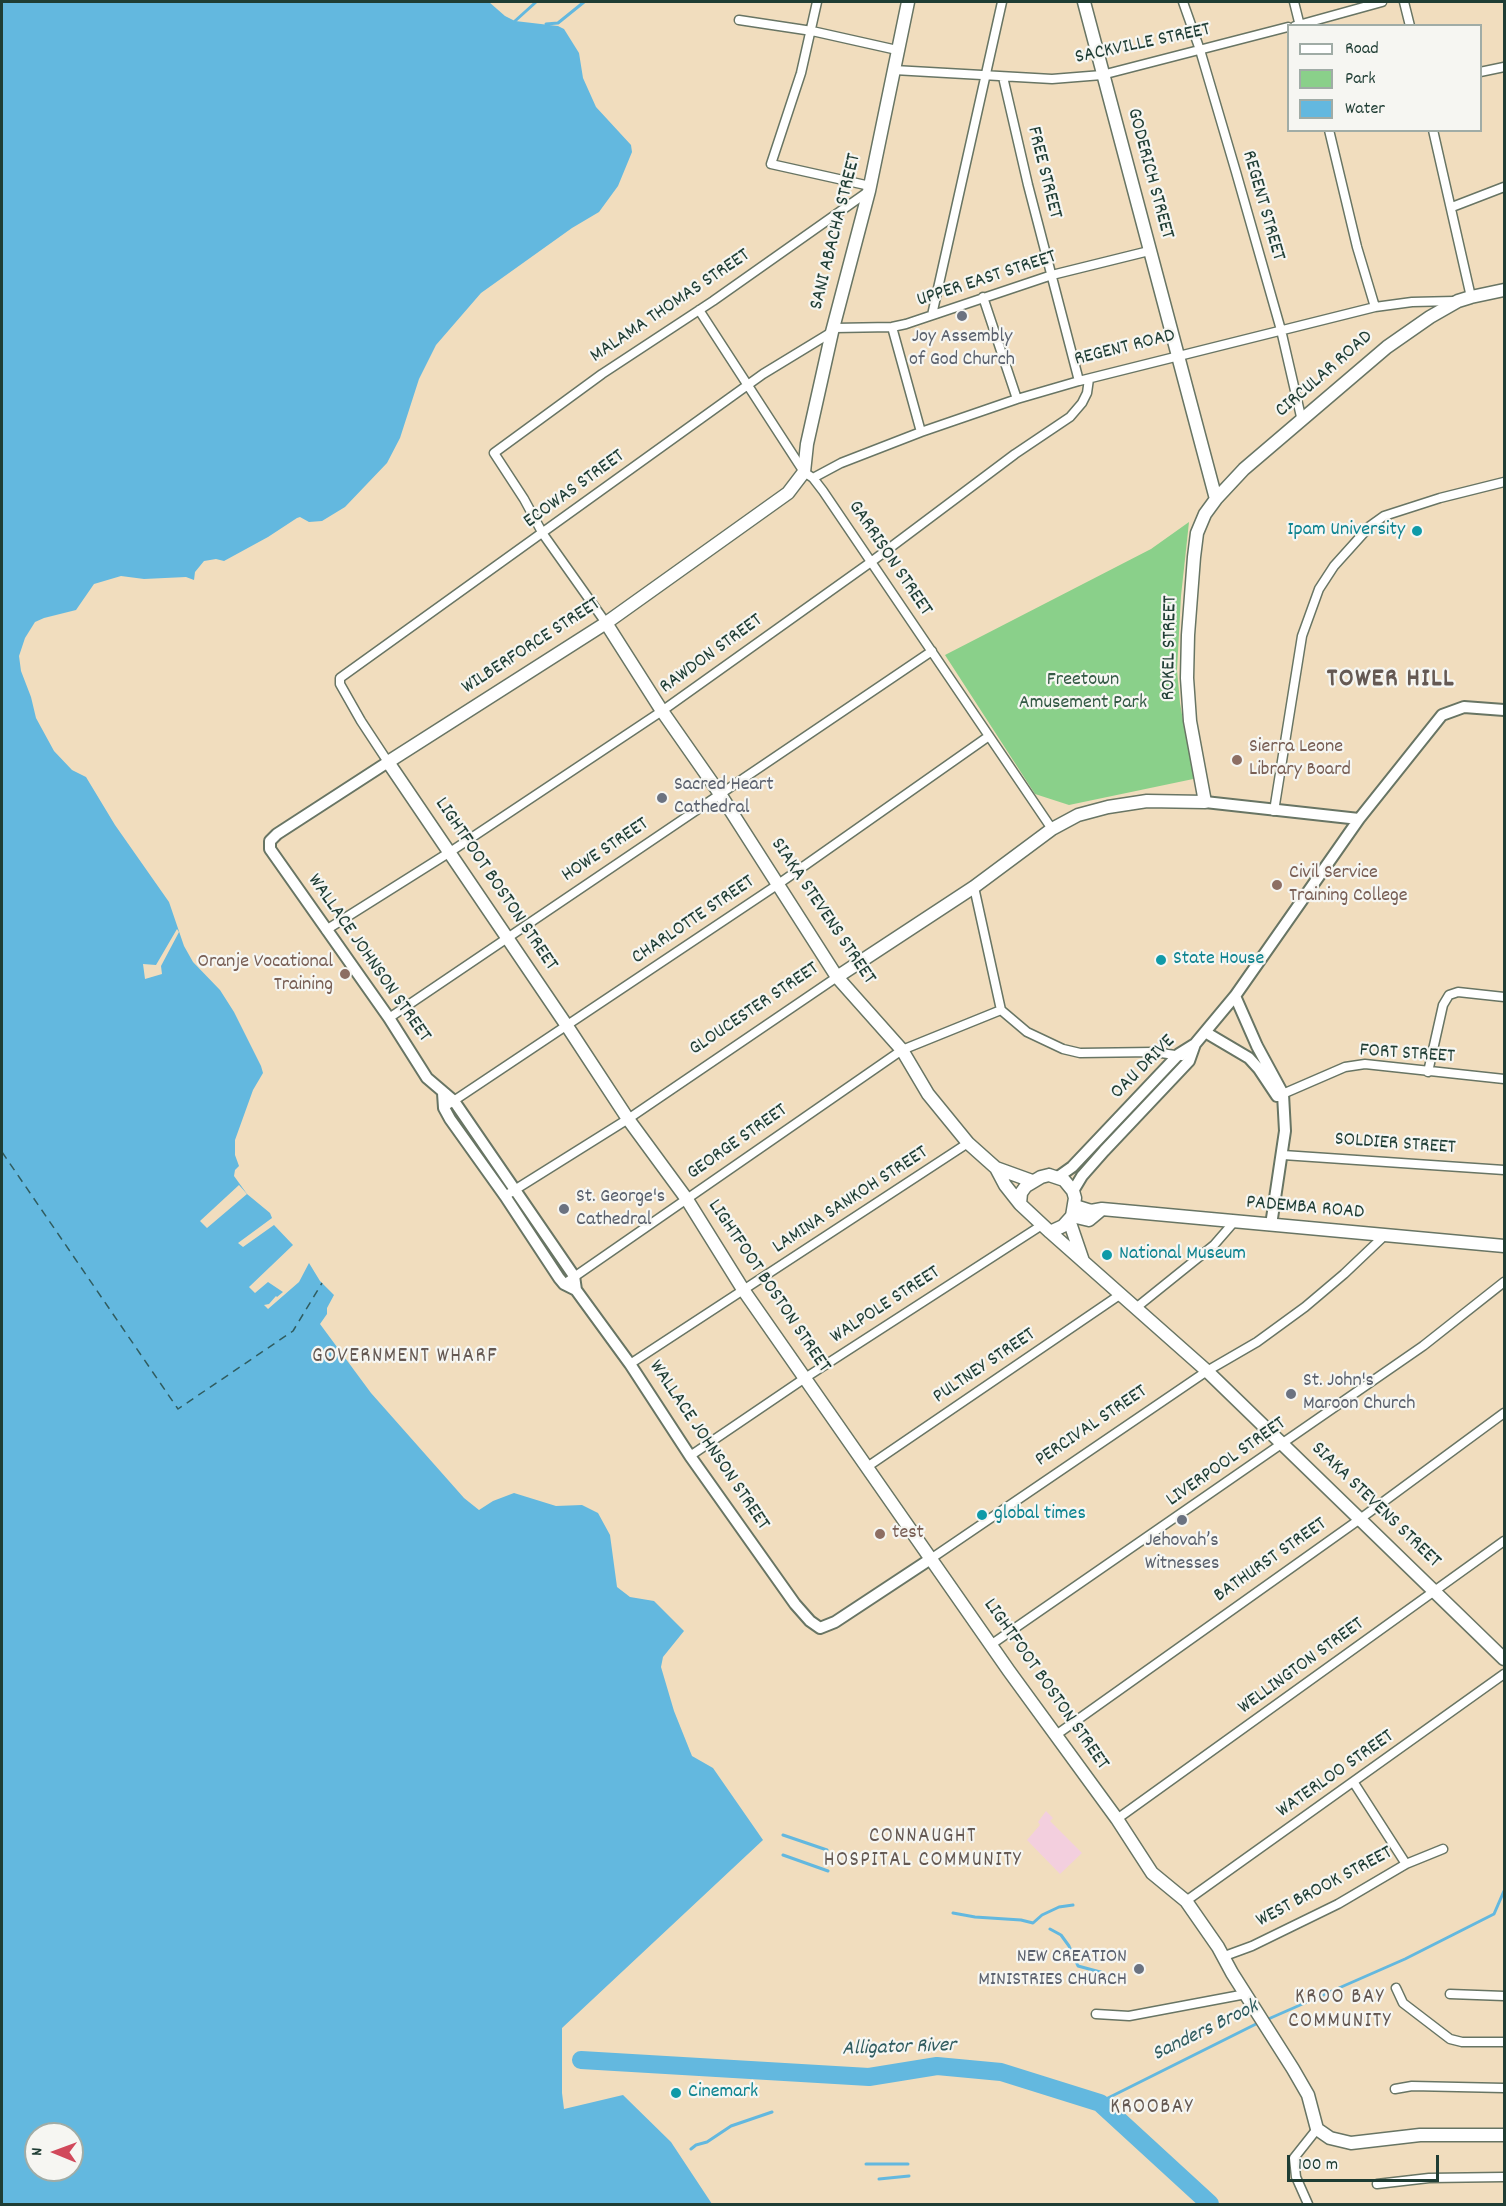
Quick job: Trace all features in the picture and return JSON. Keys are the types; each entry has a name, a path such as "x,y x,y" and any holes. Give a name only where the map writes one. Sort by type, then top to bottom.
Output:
{"main road":[{"name":"SANI ABACHA STREET","path":"809,475 807,444 869,188 908,2"},
{"name":"GODERICH STREET","path":"1084,2 1216,499"},
{"path":"1471,297 1504,290"},
{"name":"CIRCULAR ROAD","path":"1216,499 1244,469 1387,346 1430,317 1471,297"},
{"name":"WILBERFORCE STREET","path":"388,762 606,623 788,493 809,475"},
{"name":"ROKEL STREET","path":"1205,802 1190,721 1187,678 1188,635 1197,532 1205,514 1216,499"},
{"name":"SIAKA STEVENS STREET","path":"606,623 662,711 720,794 837,977 902,1050 928,1094 968,1143 996,1168 1005,1185 1020,1204"},
{"name":"LIGHTFOOT BOSTON STREET","path":"388,762 628,1119 686,1198 744,1291 867,1467 1117,1819 1152,1873 1186,1900 1218,1947 1308,2095 1317,2129"},
{"name":"GLOUCESTER STREET","path":"837,977 974,887 1052,829 1078,815 1108,807 1147,801 1205,802"},
{"name":"SIAKA STEVENS STREET","path":"996,1168 1032,1181"},
{"path":"1072,1214 1046,1228 1020,1204 1021,1193 1032,1181 1049,1175 1058,1177 1069,1185 1073,1191 1072,1214 1083,1262"},
{"name":"PADEMBA ROAD","path":"1072,1214 1089,1220 1102,1209 1504,1246"},
{"name":"SIAKA STEVENS STREET","path":"1046,1228 1137,1306 1207,1371 1504,1659"},
{"path":"1317,2129 1330,2138 1352,2143 1420,2135 1504,2135"}],"street":[{"path":"817,2 812,31 791,109 771,164 869,188"},
{"path":"932,315 1002,2"},
{"name":"REGENT STREET","path":"1183,2 1200,50 1281,330 1302,421"},
{"path":"1294,2 1298,24"},
{"path":"1302,24 1382,2"},
{"path":"1404,2 1410,24"},
{"path":"740,20 812,31 897,50"},
{"name":"SACKVILLE STREET","path":"894,70 1053,79 1102,75 1287,27"},
{"path":"1482,72 1504,67"},
{"name":"FREE STREET","path":"1004,77 1015,130 1079,381"},
{"path":"1329,132 1375,307"},
{"path":"1433,132 1471,297"},
{"path":"1452,207 1504,187"},
{"name":"MALAMA THOMAS STREET","path":"495,453 602,374 699,309 869,188"},
{"name":"UPPER EAST STREET","path":"833,330 892,327 1052,275 1149,250"},
{"path":"983,297 1017,399"},
{"name":"REGENT ROAD","path":"809,475 921,432 1017,399 1079,381 1375,307 1412,302 1458,302"},
{"name":"GARRISON STREET","path":"699,309 747,385 871,562 1052,829"},
{"path":"892,327 921,432"},
{"name":"ECOWAS STREET","path":"340,678 747,385 833,330"},
{"name":"RAWDON STREET","path":"326,930 450,852 662,711 871,562 1015,454 1070,417 1083,403 1089,379"},
{"name":"SIAKA STEVENS STREET","path":"495,453 543,534 606,623"},
{"path":"1274,811 1302,636 1319,589 1329,573 1355,541 1384,516 1440,498 1504,482"},
{"name":"HOWE STREET","path":"388,1018 932,651"},
{"name":"LIGHTFOOT BOSTON STREET","path":"340,678 340,684 361,721 388,762"},
{"path":"1195,1044 1235,996 1359,819 1442,715 1464,707 1504,710"},
{"name":"CHARLOTTE STREET","path":"444,1108 777,885 989,736"},
{"name":"WILBERFORCE STREET","path":"270,841 388,762"},
{"path":"1205,802 1359,819"},
{"name":"WALLACE JOHNSON STREET","path":"270,841 270,849 427,1078 454,1101 574,1276 576,1290"},
{"path":"974,887 1001,1010 1027,1032 1062,1049 1080,1053 1179,1054 1189,1061"},
{"name":"GLOUCESTER STREET","path":"505,1196 628,1119 837,977"},
{"path":"1428,1072 1443,1005 1449,995 1458,992 1504,997"},
{"path":"1235,996 1282,1098 1286,1121 1283,1155 1271,1225"},
{"name":"GEORGE STREET","path":"564,1284 902,1050 1001,1010"},
{"path":"1205,1032 1248,1058 1282,1098"},
{"name":"OAU DRIVE","path":"1058,1177 1072,1167 1179,1054 1195,1044"},
{"name":"OAU DRIVE","path":"1073,1191 1082,1176 1104,1151 1189,1061 1195,1044"},
{"name":"FORT STREET","path":"1282,1098 1345,1067 1354,1065 1504,1079"},
{"path":"443,1093 444,1108"},
{"name":"WALLACE JOHNSON STREET","path":"444,1108 564,1284 576,1290 630,1364 690,1456 810,1622"},
{"name":"LAMINA SANKOH STREET","path":"630,1364 968,1143"},
{"name":"SOLDIER STREET","path":"1283,1155 1504,1170"},
{"path":"1137,1306 1214,1245 1234,1222"},
{"name":"WALPOLE STREET","path":"690,1456 805,1378 1046,1228"},
{"name":"PERCIVAL STREET","path":"810,1622 820,1628 835,1622 1207,1371 1257,1342 1305,1307 1384,1236"},
{"name":"LIVERPOOL STREET","path":"992,1644 1423,1346 1504,1282"},
{"name":"PULTNEY STREET","path":"867,1467 1121,1294"},
{"name":"BATHURST STREET","path":"1056,1735 1360,1519 1504,1413"},
{"name":"WELLINGTON STREET","path":"1117,1819 1504,1542"},
{"name":"WATERLOO STREET","path":"1186,1900 1354,1783 1504,1674"},
{"path":"1354,1783 1406,1864"},
{"name":"WEST BROOK STREET","path":"1222,1957 1252,1946 1338,1904 1406,1864 1443,1849"},
{"path":"1395,1988 1403,2003 1450,2039 1462,2042 1504,2042"},
{"path":"1096,2014 1129,2016 1246,1994"},
{"path":"1450,1994 1504,1996"},
{"path":"1395,2089 1412,2086 1504,2088"},
{"path":"1308,2205 1296,2177 1294,2158 1317,2129"},
{"path":"1377,2184 1429,2178 1504,2177"}],"shaded area":[{"path":"1046,1811 1053,1818 1050,1821 1082,1853 1060,1874 1027,1840 1040,1825 1038,1822"}],"green space":[{"name":"Freetown Amusement Park","path":"1189,522 1181,596 1177,670 1185,732 1198,778 1069,805 1035,794 945,655 1151,549"}],"water":[{"path":"2,2 489,2 505,16 515,21 558,26 564,29 579,53 583,78 596,107 631,145 632,152 618,186 599,212 572,228 481,293 436,345 419,379 400,438 387,463 345,507 322,521 309,522 300,517 297,518 224,561 216,559 204,561 195,572 194,580 186,577 144,579 121,576 94,584 76,610 35,622 25,638 19,656 21,671 36,718 54,751 72,770 86,777 115,825 169,902 184,946 193,962 220,990 234,1012 261,1066 263,1073 253,1090 235,1140 235,1155 239,1166 234,1176 247,1194 270,1213 272,1218 238,1243 243,1247 274,1225 293,1245 249,1287 255,1293 268,1282 283,1292 269,1304 264,1305 268,1309 299,1282 309,1263 320,1281 334,1295 327,1308 327,1314 320,1324 371,1393 464,1498 479,1510 493,1501 514,1493 556,1506 582,1505 598,1513 610,1535 617,1587 630,1597 654,1601 684,1631 663,1657 661,1667 674,1711 692,1756 713,1768 763,1840 562,2028 562,2093 564,2109 623,2095 671,2142 712,2204 2,2204"}],"pier":[{"path":"177,929 179,932 161,966 162,974 145,979 143,964 156,965"},
{"path":"239,1185 247,1194 207,1228 200,1221"}],"waterway":[{"path":"515,21 536,2"},
{"path":"546,24 558,23 584,2"},
{"path":"783,1835 827,1850"},
{"path":"783,1855 828,1871"},
{"name":"Sanders Brook","path":"1266,2020 1405,1959 1494,1914 1504,1891"},
{"path":"953,1913 1033,1923 1042,1915 1059,1907 1073,1905"},
{"path":"1050,1929 1061,1935 1078,1966 1104,1973"},
{"name":"Sanders Brook","path":"1069,2093 1104,2100 1260,2022"},
{"name":"Alligator River","path":"581,2060 869,2077 937,2066 1001,2072 1100,2103 1210,2204"},
{"path":"691,2149 707,2142 731,2126 772,2112"},
{"path":"866,2164 908,2164"},
{"path":"879,2179 909,2176"}],"ferry route":[{"path":"2,1152 178,1409 293,1331 322,1283"}],"place":[{"name":"Joy Assembly of God Church","path":"962,316"},
{"name":"Ipam University","path":"1417,531"},
{"name":"Sierra Leone Library Board","path":"1237,760"},
{"name":"Sacred Heart Cathedral","path":"662,798"},
{"name":"Civil Service Training College","path":"1277,885"},
{"name":"State House","path":"1161,960"},
{"name":"Oranje Vocational Training","path":"345,974"},
{"name":"St. George's Cathedral","path":"564,1209"},
{"name":"National Museum","path":"1107,1255"},
{"name":"St. John's Maroon Church","path":"1291,1394"},
{"name":"global times","path":"982,1515"},
{"name":"Jehovah’s Witnesses","path":"1182,1520"},
{"name":"test","path":"880,1534"},
{"name":"NEW CREATION MINISTRIES CHURCH","path":"1139,1969"},
{"name":"Cinemark","path":"676,2093"}],"district":[{"name":"TOWER HILL","path":"1391,681"},
{"name":"GOVERNMENT WHARF","path":"405,1358"},
{"name":"CONNAUGHT HOSPITAL COMMUNITY","path":"923,1850"},
{"name":"KROO BAY COMMUNITY","path":"1340,2011"},
{"name":"KROOBAY","path":"1152,2109"}]}
